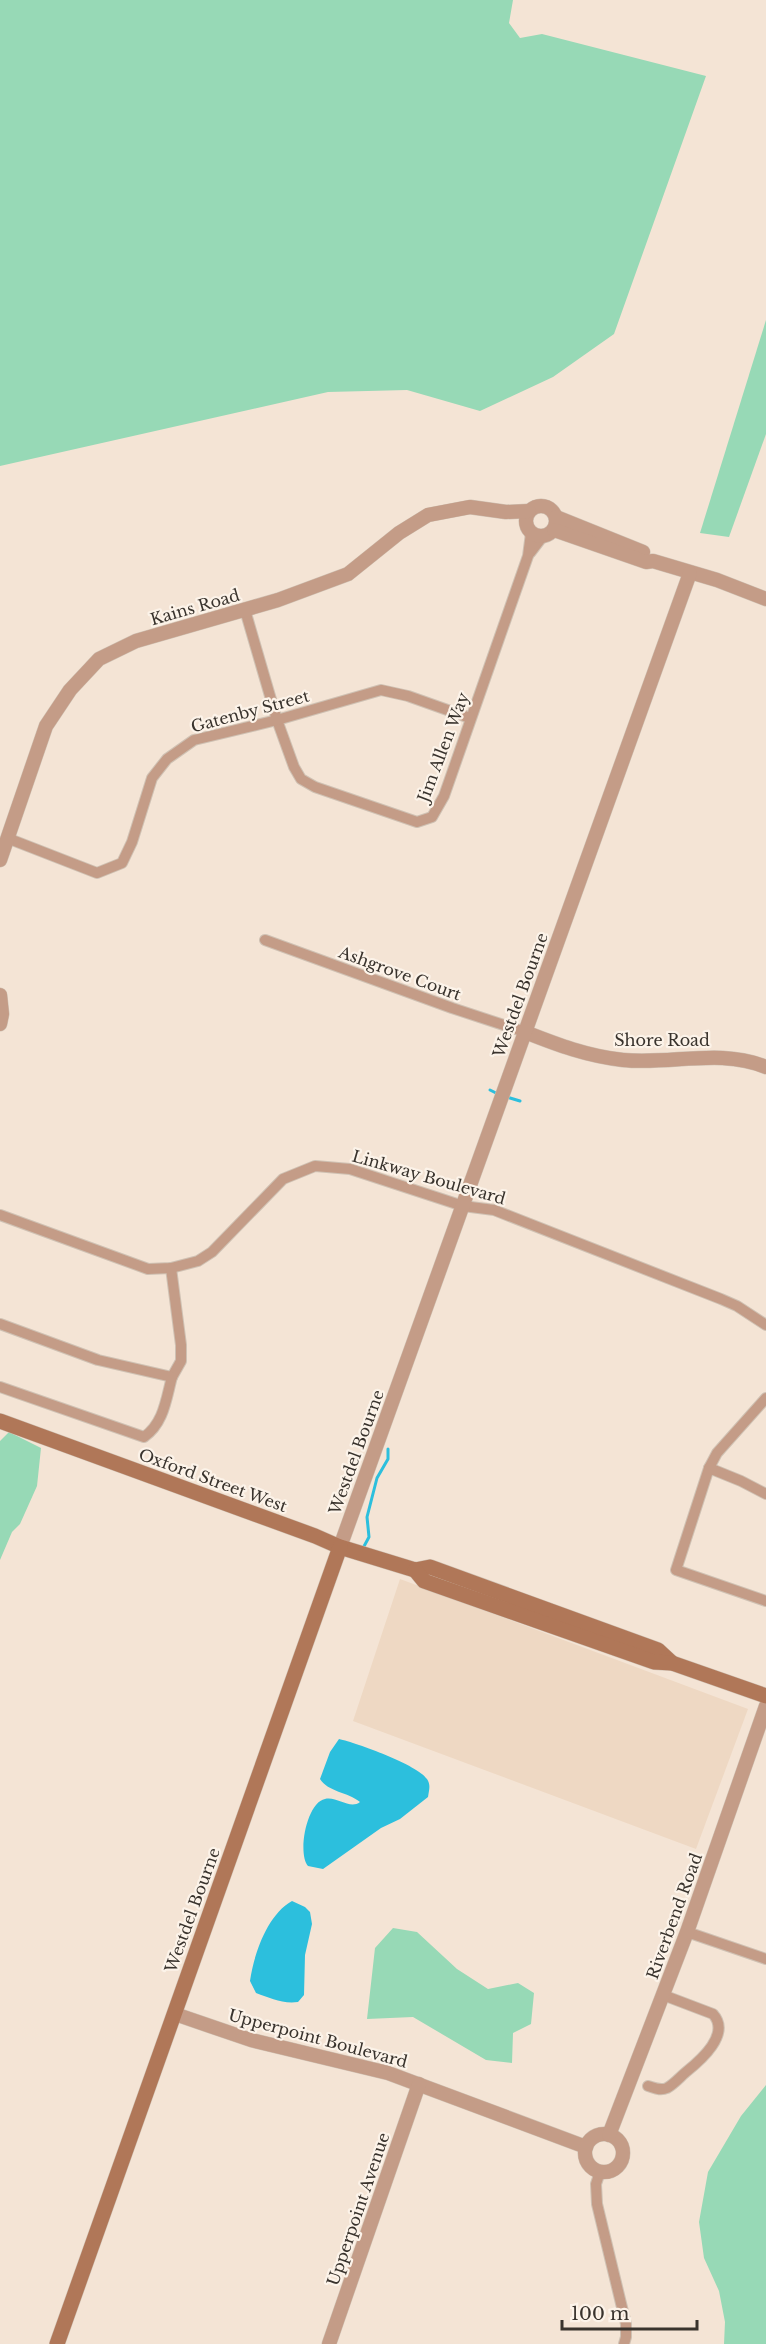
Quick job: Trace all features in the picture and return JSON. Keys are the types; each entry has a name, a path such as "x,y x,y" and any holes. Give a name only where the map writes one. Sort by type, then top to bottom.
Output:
{"main road":[{"name":"Oxford Street West","path":"0,1421 297,1529 340,1547 415,1570 430,1567 658,1650 672,1663 766,1696"},
{"name":"Westdel Bourne","path":"57,2344 340,1547"}],"street":[{"name":"Kains Road","path":"0,860 46,726 83,674 99,659 136,641 301,592 348,574 399,533 428,515 470,507 506,512 540,525 647,553 653,561 717,580 766,598"},
{"name":"Jim Allen Way","path":"245,609 277,720 294,767 301,779 315,787 417,822 432,817 444,796 540,525"},
{"name":"Westdel Bourne","path":"340,1547 690,573"},
{"name":"Gatenby Street","path":"7,838 97,873 122,863 132,842 152,778 167,759 195,740 277,720 381,690 408,696 470,718"},
{"name":"Ashgrove Court","path":"265,940 525,1032"},
{"path":"0,994 2,1014 0,1024"},
{"name":"Shore Road","path":"525,1032 577,1052 624,1060 719,1057 766,1067"},
{"name":"Linkway Boulevard","path":"0,1215 148,1269 171,1269 198,1261 213,1252 283,1179 315,1166 350,1168 463,1206 494,1210 737,1306 766,1325"},
{"path":"0,1387 144,1437 158,1423 172,1377 181,1361 171,1269"},
{"path":"0,1324 98,1360 172,1377"},
{"path":"766,1398 717,1453 709,1468 676,1570 766,1601"},
{"path":"709,1468 766,1494"},
{"name":"Riverbend Road","path":"609,2135 687,1932 766,1706"},
{"path":"687,1932 766,1959"},
{"path":"648,2086 658,2089 666,2088 675,2081 706,2055 719,2027 718,2019 713,2014 663,1995"},
{"name":"Upperpoint Boulevard","path":"175,2014 251,2040 388,2073 586,2147"},
{"name":"Upperpoint Avenue","path":"329,2344 419,2084"},
{"path":"609,2135 620,2143 622,2157 619,2164 613,2170 600,2172 593,2170 587,2162 586,2147 596,2136 609,2135"},
{"path":"600,2172 595,2194 626,2324 624,2344"}],"shaded area":[{"path":"400,1579 748,1709 696,1849 353,1721"}],"green space":[{"path":"0,0 513,0 509,23 520,38 542,34 706,76 614,334 553,377 480,411 407,390 328,392 0,466"},
{"path":"766,320 766,434 729,537 700,533"},
{"path":"9,1432 41,1448 37,1486 0,1560 0,1441"},
{"path":"393,1928 417,1932 457,1969 488,1989 518,1983 534,1993 531,2024 513,2033 512,2063 486,2060 413,2017 367,2019 375,1948"},
{"path":"766,2085 766,2344 724,2344 725,2322 719,2291 704,2258 699,2222 708,2172 741,2116"}],"water":[{"path":"339,1739 412,1767 427,1779 429,1790 428,1797 400,1819 381,1828 323,1869 308,1866 303,1850 306,1829 313,1809 325,1799 334,1799 348,1804 360,1802 328,1787 320,1779 330,1752"},
{"path":"292,1901 310,1912 312,1924 305,1955 304,1995 298,2002 276,2000 256,1993 250,1981 263,1936 275,1916"}],"waterway":[{"path":"490,1090 498,1094"},
{"path":"507,1097 520,1101"},
{"path":"362,1550 369,1537 367,1517 377,1478 388,1459 388,1449"}]}
